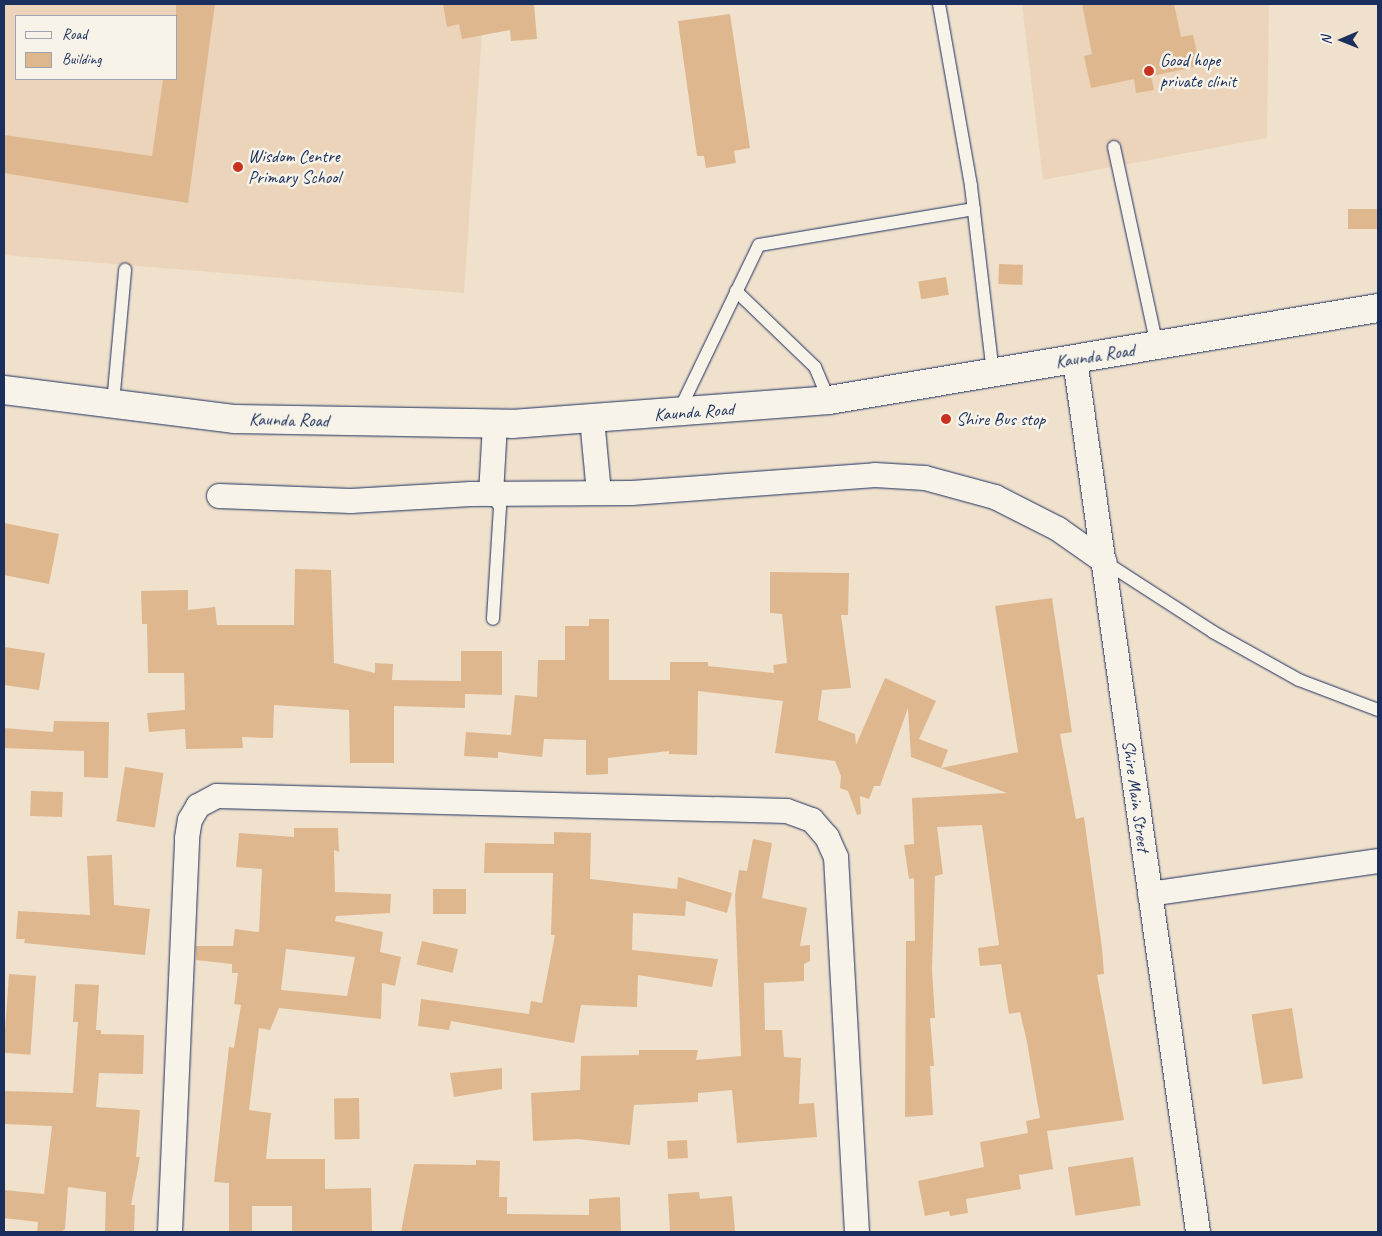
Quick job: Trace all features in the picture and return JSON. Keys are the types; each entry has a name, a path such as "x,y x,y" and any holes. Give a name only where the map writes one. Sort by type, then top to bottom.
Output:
{"main road":[{"name":"Kaunda Road","path":"4,390 234,418 496,424 592,419 829,400 1378,308"}],"street":[{"name":"Shire Main Street","path":"1075,360 1198,1232"},
{"path":"592,419 599,493"},
{"path":"491,494 496,424"},
{"path":"218,496 351,501 491,494 599,493 829,477 924,478 995,497 1058,529 1104,562"},
{"path":"170,1232 187,838 190,820 198,806 217,796 787,811 812,820 827,837 836,857 857,1232"},
{"path":"1150,894 1378,861"}],"lane":[{"path":"939,4 950,51 974,209 993,372"},
{"path":"1114,147 1157,346"},
{"path":"678,413 759,245 974,209"},
{"path":"113,403 125,270"},
{"path":"736,291 815,367 829,400"},
{"path":"491,494 500,507 493,619"},
{"path":"1104,562 1213,632 1299,680 1378,710"}],"shaded area":[{"name":"Wisdom Centre Primary School","path":"4,4 484,4 464,293 4,255"},
{"name":"Good hope private clinit","path":"1022,4 1269,4 1267,138 1043,180"}],"building":[{"path":"176,4 215,4 188,203 4,173 4,135 152,156 163,80 178,80 178,15 176,15"},
{"path":"443,4 534,4 537,39 511,41 510,30 462,39 459,24 447,27"},
{"path":"1082,4 1174,4 1181,37 1193,35 1200,66 1151,76 1154,90 1136,93 1134,79 1091,88 1084,56 1092,54"},
{"path":"730,14 750,148 734,151 736,163 706,168 704,156 697,156 678,21"},
{"path":"1348,209 1378,209 1378,229 1348,229"},
{"path":"999,264 1023,265 1022,285 998,284"},
{"path":"946,277 949,295 921,299 918,281"},
{"path":"4,523 59,534 49,584 4,575"},
{"path":"295,569 331,570 334,663 375,673 375,663 393,664 392,680 461,681 461,651 502,651 502,695 465,694 465,708 394,706 394,763 350,763 349,710 274,705 273,738 242,737 243,748 186,749 185,729 149,732 147,713 185,710 184,673 148,673 147,624 142,624 141,591 188,590 188,610 215,607 217,625 294,625"},
{"path":"770,572 849,573 848,615 841,615 851,688 822,690 818,720 855,734 856,745 885,678 936,701 919,739 948,750 941,768 1018,752 995,606 1052,598 1072,732 1060,734 1076,819 1084,817 1102,948 1104,974 1097,975 1124,1120 1047,1131 1053,1169 1019,1175 1021,1189 966,1199 968,1213 950,1216 949,1211 925,1216 918,1181 984,1167 980,1142 1028,1133 1026,1121 1040,1118 1027,1042 1020,1012 1009,1014 1001,964 980,966 978,948 999,945 982,825 937,827 943,874 935,876 932,970 935,1018 930,1018 934,1066 930,1066 933,1115 905,1117 906,941 915,941 914,878 909,879 904,845 914,844 912,798 1007,793 911,757 908,708 880,786 874,786 869,799 860,796 861,814 857,815 848,791 840,788 841,776 835,761 775,753 783,701 698,691 697,755 669,754 669,751 608,758 608,774 586,775 586,740 544,739 542,757 498,752 498,758 464,756 466,732 511,735 515,695 537,697 538,660 565,660 565,626 589,626 589,619 609,619 609,680 670,680 670,662 708,662 708,666 774,673 773,665 787,663 782,614 770,613"},
{"path":"4,647 45,653 39,690 4,685"},
{"path":"54,721 109,722 108,778 84,777 84,751 4,748 4,728 53,732"},
{"path":"125,767 164,773 155,827 116,821"},
{"path":"31,791 63,792 62,817 30,816"},
{"path":"294,828 338,828 339,852 334,850 335,892 391,894 390,913 336,916 335,921 383,932 380,952 401,957 395,986 382,983 381,1019 279,1008 270,1030 259,1028 249,1110 271,1113 266,1159 325,1159 325,1189 371,1188 372,1232 292,1232 292,1206 252,1206 252,1232 229,1232 229,1183 214,1182 229,1047 234,1048 241,1005 234,1004 238,973 232,973 232,964 196,960 196,946 233,946 235,929 259,932 262,869 236,867 239,833 294,837","holes":["286,949 355,957 347,996 281,990"]},
{"path":"554,832 591,833 590,879 677,889 678,877 732,893 727,913 686,901 685,916 633,913 632,950 718,959 712,987 638,975 637,1007 581,1005 574,1043 451,1021 449,1030 418,1026 421,999 529,1014 531,1001 542,1003 555,935 551,935 553,873 484,873 485,843 554,844"},
{"path":"753,839 772,843 762,898 807,908 800,946 810,945 810,961 804,964 804,981 764,983 765,1030 782,1030 784,1057 801,1058 799,1104 814,1103 817,1137 737,1143 732,1090 698,1093 698,1102 634,1105 630,1145 578,1139 533,1141 531,1093 580,1090 581,1056 639,1055 639,1050 698,1050 696,1060 741,1056 735,895 739,870 747,871"},
{"path":"112,855 114,905 150,909 145,955 24,943 25,939 16,939 18,911 90,915 87,856"},
{"path":"433,889 466,889 466,914 433,914"},
{"path":"422,941 458,949 453,973 417,964"},
{"path":"9,974 36,976 30,1055 4,1053"},
{"path":"75,984 99,985 96,1030 101,1030 101,1034 144,1035 143,1074 99,1073 96,1107 140,1110 136,1157 140,1157 131,1205 135,1205 134,1232 105,1232 106,1192 68,1187 65,1229 61,1232 37,1232 38,1222 4,1218 4,1190 44,1194 52,1126 4,1124 4,1091 73,1093 78,1022 73,1022"},
{"path":"1292,1008 1303,1078 1263,1085 1252,1014"},
{"path":"502,1068 502,1089 454,1097 450,1073"},
{"path":"334,1098 359,1098 360,1139 335,1139"},
{"path":"687,1140 688,1158 668,1159 667,1141"},
{"path":"1133,1157 1141,1205 1075,1216 1068,1167"},
{"path":"476,1160 500,1161 499,1197 507,1197 507,1214 589,1215 589,1199 620,1197 621,1232 401,1232 414,1164 476,1165"},
{"path":"699,1192 700,1199 732,1196 735,1231 670,1232 668,1194"}],"place":[{"name":"Good hope private clinit","path":"1149,71"},
{"name":"Wisdom Centre Primary School","path":"238,167"},
{"name":"Shire Bus stop","path":"946,419"}]}
